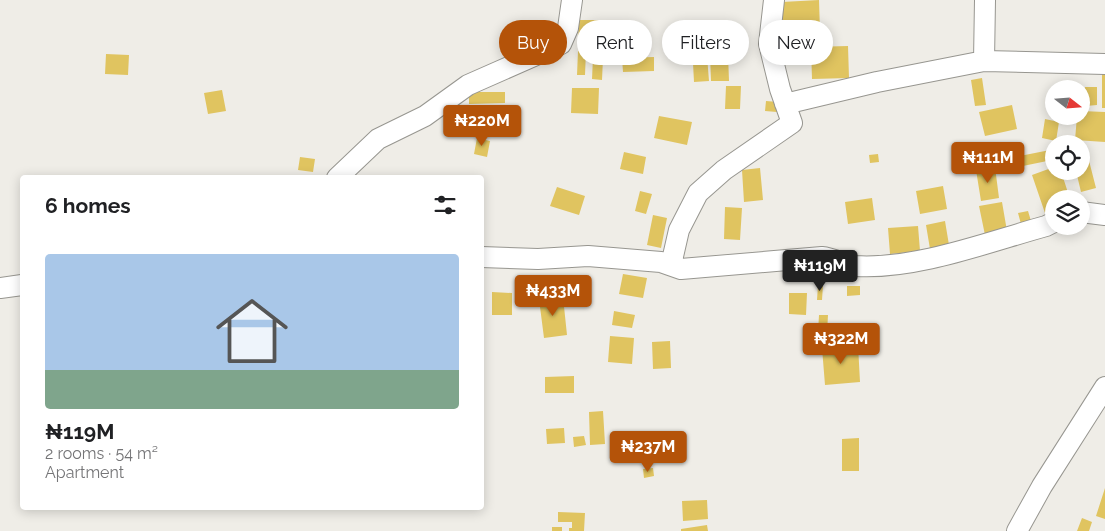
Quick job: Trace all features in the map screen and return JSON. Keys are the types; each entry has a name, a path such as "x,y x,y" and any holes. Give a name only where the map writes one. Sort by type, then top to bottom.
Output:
{"street":[{"path":"340,175 378,140 425,116 468,85 561,44 568,28 572,0"},
{"path":"671,265 679,230 698,193 724,170 792,123 769,44 774,0"},
{"path":"984,61 985,0"},
{"path":"785,104 877,82 984,61 1105,64"},
{"path":"1090,213 1105,215"},
{"path":"484,257 538,259 588,256 661,262 681,269 822,257 854,266 916,262 1045,226"},
{"path":"0,288 20,285"},
{"path":"1017,531 1042,486 1105,387"}],"building":[{"path":"819,0 820,20 783,20 782,2"},
{"path":"833,46 848,46 849,78 812,79 812,65 833,65"},
{"path":"106,54 129,55 128,75 105,74"},
{"path":"652,57 654,57 654,71 623,72 622,65 652,65"},
{"path":"577,65 585,65 585,75 577,75"},
{"path":"593,65 603,65 602,80 592,79"},
{"path":"693,65 708,65 709,81 694,82"},
{"path":"710,65 728,65 729,81 711,81"},
{"path":"1102,72 1105,72 1105,108 1102,108"},
{"path":"982,78 986,105 975,106 971,80"},
{"path":"726,86 741,86 740,109 725,109"},
{"path":"1090,87 1097,87 1097,105 1090,106"},
{"path":"572,88 599,88 598,114 571,113"},
{"path":"222,90 226,111 208,114 204,93"},
{"path":"469,92 505,92 505,103 469,104"},
{"path":"766,101 778,102 777,112 765,111"},
{"path":"1012,105 1017,129 985,136 979,112"},
{"path":"1090,111 1105,112 1105,142 1090,141 1090,135 1075,135 1076,125 1090,125"},
{"path":"659,116 692,122 687,145 654,138"},
{"path":"1045,119 1045,125 1059,125 1057,135 1045,135 1045,139 1042,138"},
{"path":"477,138 490,141 487,157 474,154"},
{"path":"1045,151 1045,161 1018,167 1015,157"},
{"path":"624,152 646,157 643,174 620,169"},
{"path":"878,154 879,162 870,163 869,155"},
{"path":"300,157 315,159 313,172 298,170"},
{"path":"1090,165 1096,188 1081,190 1078,180 1090,180"},
{"path":"995,167 999,198 981,201 976,170"},
{"path":"760,168 763,200 744,202 742,170"},
{"path":"1045,170 1045,180 1064,180 1067,190 1045,190 1045,213 1032,175"},
{"path":"943,186 947,209 920,214 916,191"},
{"path":"557,187 585,196 579,215 550,206"},
{"path":"640,191 652,194 646,214 635,211"},
{"path":"872,198 875,220 848,224 845,202"},
{"path":"1002,202 1007,231 985,235 979,206"},
{"path":"725,207 742,208 740,240 724,239"},
{"path":"1028,211 1031,221 1021,224 1018,213"},
{"path":"653,215 667,218 661,248 647,245"},
{"path":"945,221 949,245 930,249 926,225"},
{"path":"918,226 920,251 890,254 888,228"},
{"path":"623,274 647,278 643,298 619,294"},
{"path":"818,285 823,285 822,300 817,300"},
{"path":"847,286 860,286 860,295 847,296"},
{"path":"492,292 512,293 512,315 492,315"},
{"path":"789,293 807,293 806,315 789,314"},
{"path":"563,297 567,335 544,338 539,299"},
{"path":"614,311 635,315 632,328 612,325"},
{"path":"819,315 828,315 827,333 818,332"},
{"path":"610,336 634,338 632,364 608,362"},
{"path":"670,341 671,368 653,369 652,342"},
{"path":"858,345 860,382 825,385 822,348"},
{"path":"574,376 574,393 545,393 545,377"},
{"path":"603,411 605,444 590,445 589,412"},
{"path":"564,428 565,443 547,444 546,429"},
{"path":"584,436 586,445 574,447 573,437"},
{"path":"859,438 859,471 842,471 842,439"},
{"path":"653,468 654,476 644,478 643,469"},
{"path":"1105,488 1105,519 1096,516"},
{"path":"707,500 708,519 683,521 682,501"},
{"path":"558,512 585,513 584,531 569,531 569,528 572,528 572,522 558,522"},
{"path":"1082,518 1092,522 1089,531 1077,531"},
{"path":"707,525 708,531 681,531 681,529"},
{"path":"552,527 562,527 562,531 552,531"}]}
